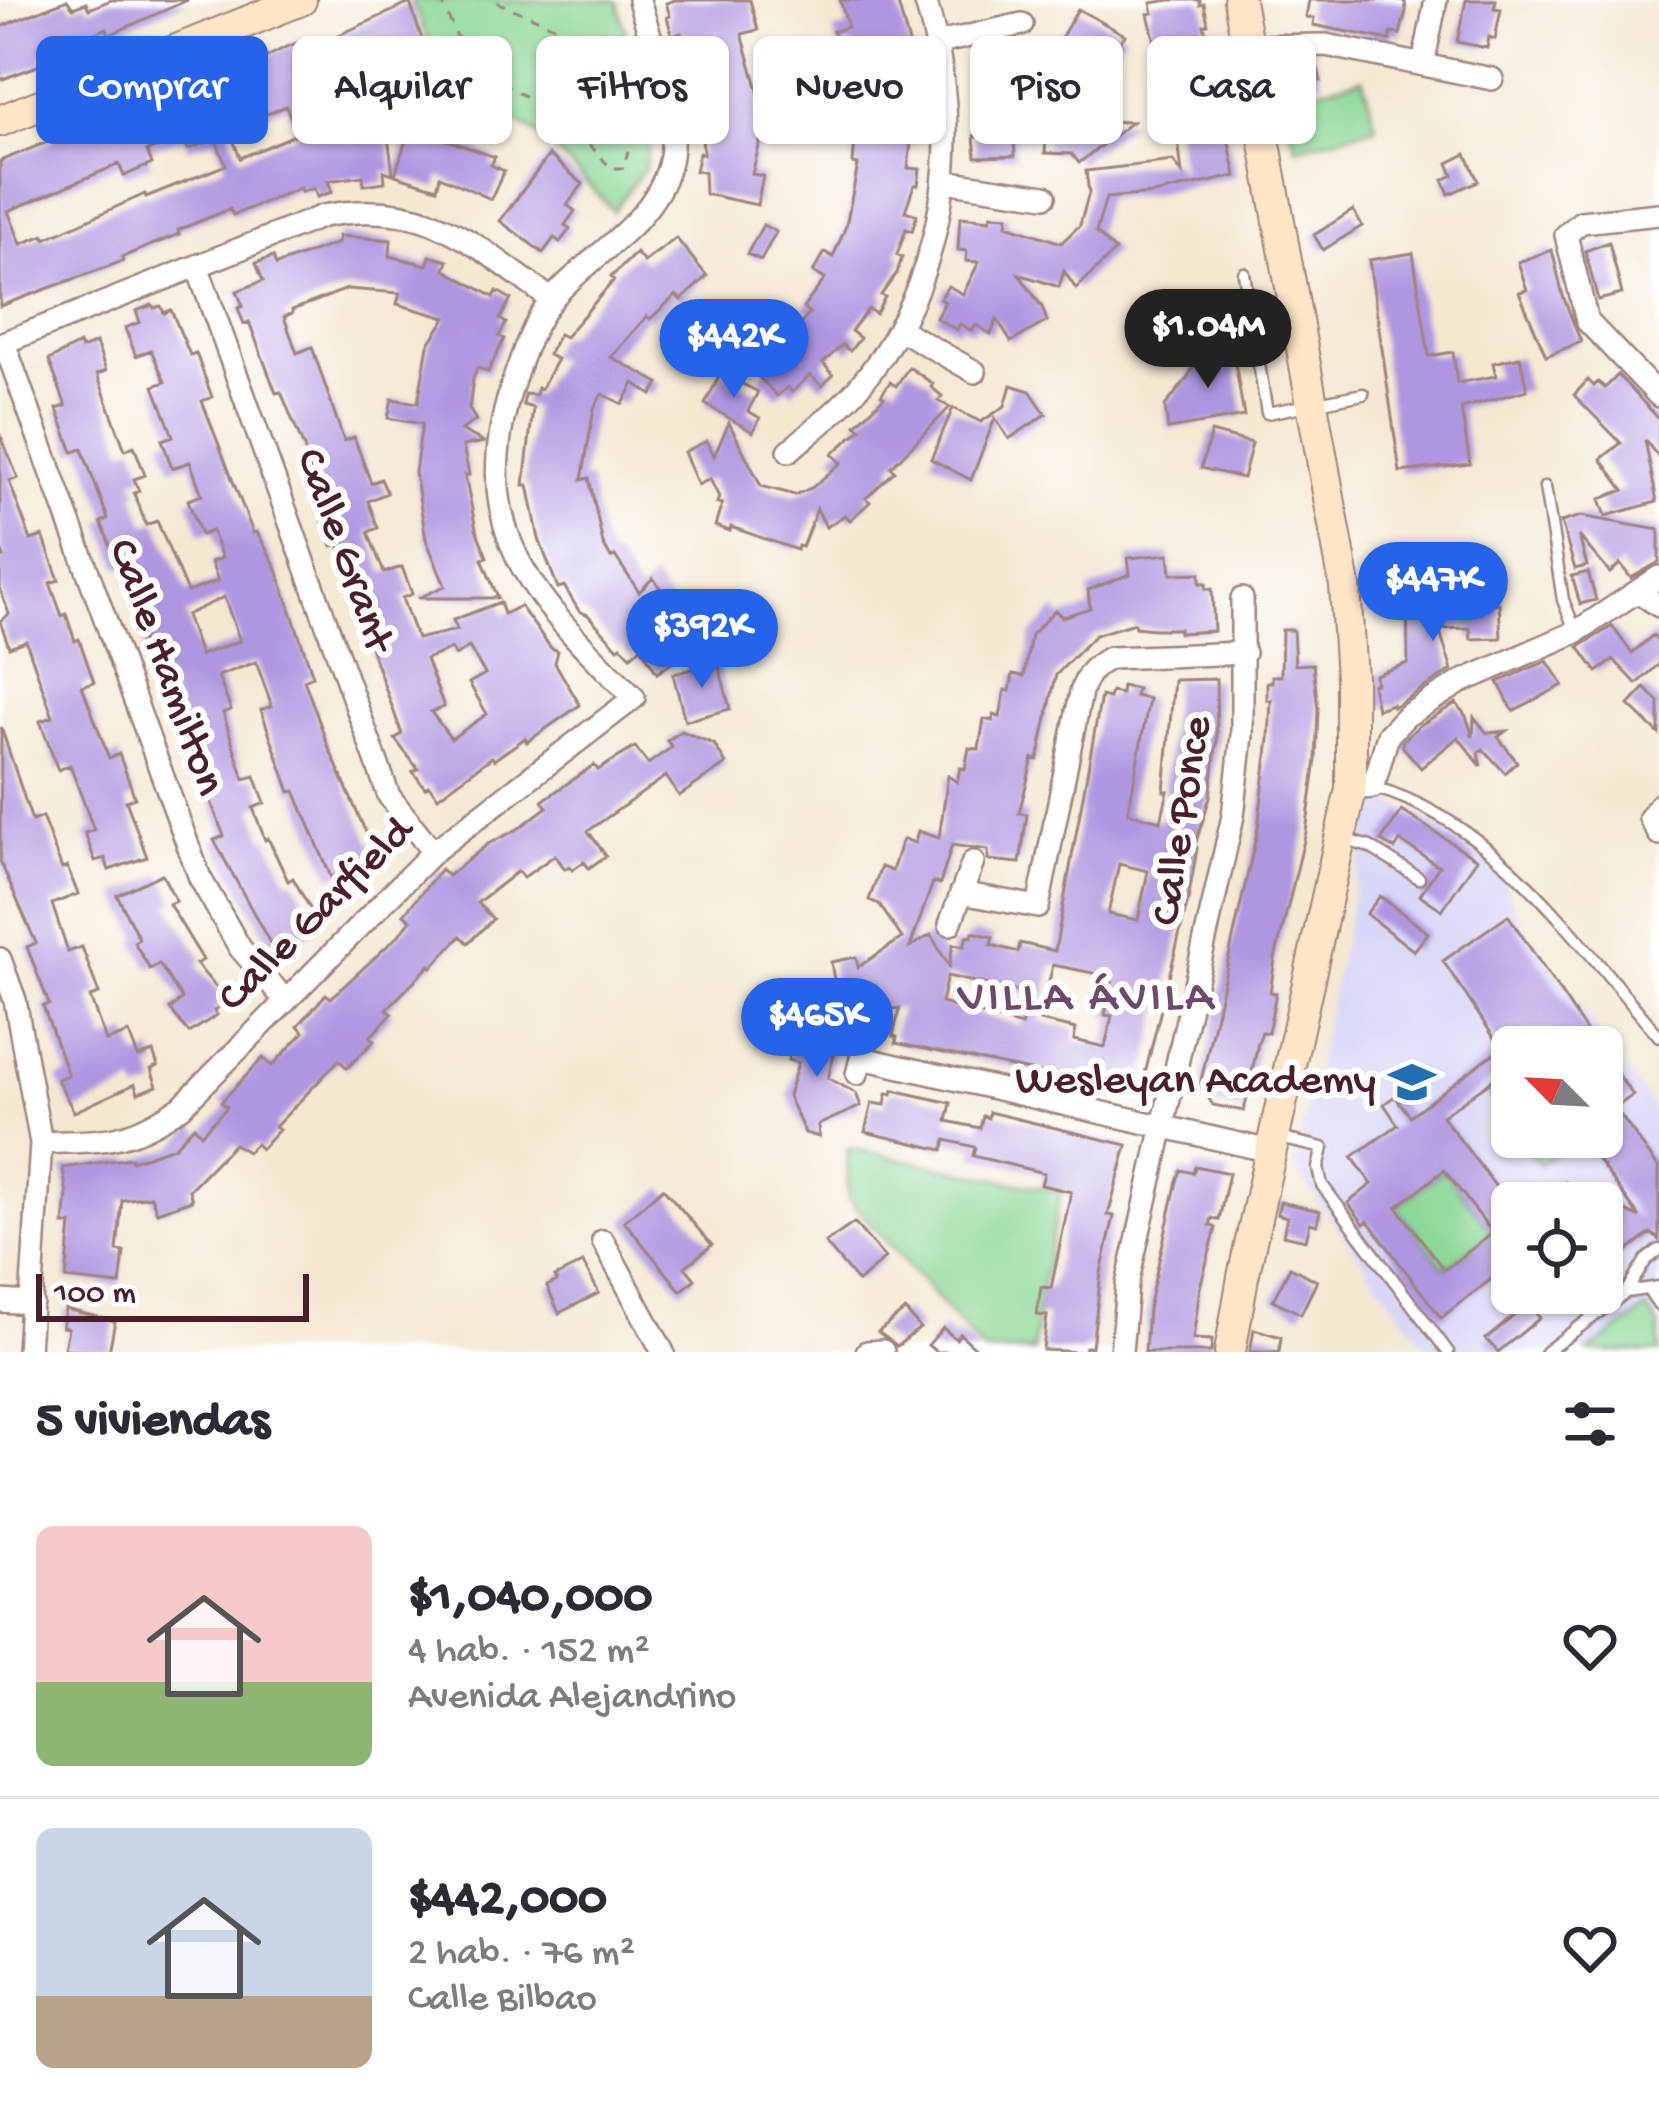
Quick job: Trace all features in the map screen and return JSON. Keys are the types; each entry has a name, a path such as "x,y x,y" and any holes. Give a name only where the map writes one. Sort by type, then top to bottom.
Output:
{"street":[{"path":"0,121 301,0"},
{"path":"2,343 323,216 393,211 449,227 552,300 646,209 667,172 674,129 639,0"},
{"path":"925,0 936,36"},
{"path":"1239,0 1246,36"},
{"path":"1423,65 1436,0"},
{"path":"946,42 1022,24"},
{"path":"1316,45 1492,80"},
{"path":"789,452 854,392 899,328 932,248 945,181 946,116"},
{"path":"1265,144 1345,586 1362,788"},
{"path":"945,181 1045,196"},
{"path":"1659,214 1581,222 1566,235 1587,321 1659,396"},
{"name":"Calle Grant","path":"197,266 389,796 433,852"},
{"name":"Calle Garfield","path":"41,1143 113,1140 143,1133 182,1106 433,852 634,698 556,620 533,590 513,553 504,523 498,451 506,407 532,331 552,300"},
{"path":"899,328 975,372"},
{"name":"Calle Hamilton","path":"2,343 200,878 240,948 286,1001"},
{"path":"1230,1352 1340,838 1388,735 1406,716 1461,682 1576,632 1659,577"},
{"path":"1639,592 1659,606"},
{"name":"Calle Ponce","path":"1121,1352 1126,1285 1233,816 1242,735 1242,598"},
{"path":"961,893 1037,907 1081,692 1096,665 1110,658 1244,653"},
{"path":"1659,805 1650,818 1659,834"},
{"path":"950,924 973,862"},
{"path":"0,959 15,1000 41,1143 28,1352"},
{"path":"862,1057 1163,1126 1272,1144"},
{"path":"603,1240 663,1352"},
{"path":"0,1301 32,1304"},
{"path":"867,1352 883,1351"}],"lane":[{"path":"1244,272 1267,412 1363,394"},
{"path":"1545,487 1562,600 1576,632"},
{"path":"1362,788 1401,794 1478,840 1523,879 1659,1036"},
{"path":"1340,838 1370,847 1419,878"},
{"path":"1272,1144 1323,1148 1318,1168 1322,1185 1448,1352"},
{"path":"1546,1352 1626,1292 1646,1260 1659,1250"},
{"path":"1626,1292 1654,1288 1659,1305"}],"path":[{"path":"441,0 466,62 565,118 611,168 624,168 631,142 581,37 491,0"}],"shaded area":[{"name":"Wesleyan Academy","path":"1375,794 1436,824 1500,871 1518,918 1595,1026 1491,1026 1491,1158 1623,1158 1623,1066 1659,1117 1659,1352 1430,1352 1294,1168"}],"green space":[{"path":"412,0 613,0 618,3 626,36 536,36 536,135 512,118 512,36 426,36"},
{"path":"1363,78 1376,127 1316,143 1316,90"},
{"path":"547,144 650,144 645,168 613,211"},
{"path":"848,1148 1061,1192 1033,1352 984,1352 848,1198"},
{"path":"1444,1170 1491,1234 1444,1269 1397,1207"},
{"path":"1647,1309 1659,1326 1659,1352 1588,1352"}],"building":[{"path":"67,0 73,8 86,3 89,9 111,0 188,0 109,35 107,28 88,36 36,36 36,67 0,80 0,27"},
{"path":"750,0 758,30 742,34 753,72 753,144 760,144 752,174 763,176 757,205 705,194 704,172 695,171 703,144 729,144 729,36 672,36 666,3"},
{"path":"840,0 897,0 907,36 834,36 833,31 848,27"},
{"path":"1200,0 1208,24 1204,25 1206,36 1153,36 1148,14 1153,13 1151,3"},
{"path":"1309,0 1393,0 1405,2 1406,11 1400,34 1391,33 1390,40 1313,25 1314,18 1306,17"},
{"path":"1466,0 1496,0 1494,8 1501,9 1495,39 1489,37 1487,48 1457,42"},
{"path":"410,3 421,36 337,36"},
{"path":"1078,9 1125,35 1123,38 1062,36"},
{"path":"292,45 292,121 286,106 268,113 268,56"},
{"path":"292,136 292,144 389,144 393,174 384,171 385,182 364,185 363,176 328,181 332,192 317,197 314,188 301,192 300,188 233,215 230,209 122,257 123,261 0,306 0,161 42,144 165,144 147,151 152,164 124,176 119,164 8,211 21,244 44,235 45,239 145,194 226,165 217,144 235,144 240,158"},
{"path":"405,144 458,144 495,157 491,165 504,171 491,199 440,176 437,188 395,175"},
{"path":"855,144 911,144 908,168 920,169 905,211 917,215 912,231 906,229 897,255 902,257 897,273 881,295 885,297 876,314 868,309 851,331 860,338 850,351 842,345 823,363 833,375 822,386 810,375 792,392 787,387 777,396 759,377 788,348 783,344 810,313 803,308 825,279 813,272 825,252 833,257 846,226 858,165 853,164"},
{"path":"975,144 1014,144 1015,156 976,157"},
{"path":"1046,144 1104,144 1079,163 1072,154 1045,153"},
{"path":"1179,144 1229,144 1236,176 1153,194 1106,198 1096,232 1115,251 1076,289 1064,271 1059,287 1019,274 1047,321 1011,342 997,319 991,334 976,325 972,331 960,324 957,330 936,318 948,286 963,294 979,262 966,261 967,251 958,250 960,217 990,220 991,215 1008,216 1007,225 1061,243 1080,225 1089,193 1086,171 1173,161 1182,173"},
{"path":"1466,154 1478,181 1449,194 1443,180 1453,175 1448,163"},
{"path":"549,155 583,184 567,205 575,211 565,225 570,229 560,242 554,238 543,253 500,221"},
{"path":"1353,210 1362,226 1323,250 1314,235"},
{"path":"763,225 776,232 761,260 747,254"},
{"path":"339,236 391,240 390,256 427,265 430,256 448,261 445,270 494,297 497,291 511,299 500,319 506,323 499,336 504,339 488,372 477,368 473,379 469,409 476,420 461,430 484,442 463,446 469,475 465,475 487,557 482,559 498,598 418,598 445,586 426,539 415,472 422,424 388,418 392,399 418,403 428,345 446,318 397,304 400,293 347,289 284,317 297,353 312,347 344,441 354,437 371,483 381,479 387,493 368,501 378,528 368,532 384,573 402,567 412,594 402,598 417,639 457,630 453,620 500,602 504,614 520,606 558,651 555,663 580,705 527,742 525,738 492,757 438,797 413,772 418,769 395,739 402,734 371,649 376,651 370,629 339,544 332,546 304,448 281,392 276,393 249,322 244,324 238,308 243,306 237,291 263,281 256,263 273,257 276,265 338,243","holes":["469,647 485,674 469,683 487,714 451,739 431,712 444,707 426,659 451,649 455,656"]},
{"path":"676,238 707,276 681,300 676,295 650,319 647,316 611,357 659,383 652,395 634,383 623,404 602,394 594,408 582,480 589,478 603,544 611,558 615,556 639,592 653,578 700,643 657,673 641,647 631,656 618,648 579,611 564,586 558,588 539,539 528,485 524,485 533,408 523,405 525,394 536,395 541,389 557,359 548,355 559,334 565,337 614,280 611,277 636,253 644,262"},
{"path":"1609,242 1622,294 1598,300 1585,251"},
{"path":"1552,250 1581,342 1546,356 1519,292 1527,290 1518,262"},
{"path":"1413,253 1429,356 1453,352 1457,383 1496,376 1493,363 1520,357 1527,390 1461,408 1470,464 1400,472 1369,260"},
{"path":"152,305 161,306 164,313 171,310 190,355 196,353 212,397 202,401 253,533 257,532 276,567 313,676 304,680 377,858 331,877 295,791 290,792 261,710 272,706 256,662 218,676 231,710 223,713 244,779 255,776 265,803 253,808 265,840 268,838 288,881 293,878 317,921 313,923 316,930 290,944 287,939 272,947 214,840 224,836 202,778 194,781 178,741 188,737 164,676 156,679 140,635 149,632 126,566 119,568 101,522 108,519 82,449 73,452 57,409 66,406 49,360 79,344 81,349 96,343 106,371 97,374 125,450 134,446 145,475 134,479 139,491 134,493 146,525 157,521 187,592 218,581 211,562 222,558 212,531 201,535 188,500 202,495 190,462 172,468 162,440 173,436 154,386 165,382 151,350 136,356 125,328 140,322 136,311","holes":["224,597 240,641 200,655 186,615"]},
{"path":"1232,345 1244,416 1168,429 1165,406 1203,349"},
{"path":"909,367 933,384 942,396 938,401 950,407 891,467 895,471 850,520 845,515 826,527 817,509 797,550 715,526 722,504 717,503 710,479 698,485 684,452 707,441 714,456 729,423 761,486 795,495 813,487 841,463 832,454 861,429 856,425 884,397 890,382 896,386"},
{"path":"721,373 758,392 748,411 760,418 753,432 705,404"},
{"path":"1618,375 1659,419 1659,458 1645,440 1657,502 1606,516 1600,499 1624,490 1601,459 1621,443 1574,395 1588,380 1605,388"},
{"path":"1011,385 1030,391 1046,414 1009,439 995,418 971,480 931,459 953,408 981,422 1005,406"},
{"path":"1211,432 1252,443 1243,478 1201,468"},
{"path":"0,434 18,478 9,481 31,540 43,536 59,580 50,583 62,616 66,614 75,641 79,639 94,682 82,686 109,758 119,754 135,798 126,801 147,857 109,870 105,858 95,861 85,833 94,830 70,765 58,770 40,721 53,717 26,641 9,647 0,621 9,614 0,589 0,559 4,557 0,546"},
{"path":"1581,516 1659,530 1659,562 1631,578 1620,564 1610,573 1579,536 1587,566 1575,569 1561,522"},
{"path":"1169,554 1171,574 1200,573 1200,583 1212,589 1214,631 1179,633 1179,629 1135,627 1134,623 1095,635 1056,675 1038,760 1033,758 1019,813 1027,814 1020,863 988,860 988,850 952,845 940,884 933,882 910,947 931,935 949,966 953,944 964,946 973,932 993,937 991,945 1018,952 1020,943 1055,951 1101,696 1121,694 1122,686 1137,689 1135,696 1149,699 1128,813 1161,821 1168,791 1164,791 1174,680 1216,679 1217,739 1210,797 1194,848 1188,900 1140,1094 896,1043 893,1036 900,1008 840,1019 836,1001 832,1002 831,962 856,957 858,967 902,938 879,904 869,900 881,867 892,871 901,843 904,839 915,843 918,831 939,838 948,776 957,782 969,748 979,749 984,719 1000,717 1013,674 1024,676 1031,635 1055,610 1062,617 1090,608 1088,590 1130,574 1128,558","holes":["1119,864 1148,871 1138,920 1108,914","1053,965 1113,977 1105,1015 1112,1016 1105,1047 1074,1040 1076,1029 1040,1021","947,976 1029,994 1021,1026 941,1003"]},
{"path":"1588,572 1596,600 1580,604 1572,576"},
{"path":"1437,594 1438,599 1463,598 1463,605 1499,603 1501,638 1471,639 1470,628 1439,629 1452,670 1393,707 1377,709 1375,675 1408,663 1407,596"},
{"path":"1612,626 1632,653 1653,635 1659,642 1659,664 1637,684 1614,660 1597,672 1579,647"},
{"path":"1282,630 1293,630 1295,665 1313,664 1316,760 1306,832 1275,959 1270,992 1276,993 1268,1033 1262,1032 1258,1043 1244,1111 1213,1105 1200,1085 1258,828 1269,739 1267,682 1281,676"},
{"path":"1547,661 1563,685 1513,711 1498,682"},
{"path":"718,662 730,709 685,721 673,674"},
{"path":"1645,688 1659,702 1659,734 1629,705"},
{"path":"1456,703 1473,737 1474,717 1487,733 1506,731 1498,737 1517,762 1505,773 1483,749 1478,753 1481,766 1458,737 1421,768 1403,747 1402,742 1419,726"},
{"path":"1,727 32,821 42,817 62,869 67,867 78,894 52,904 68,952 82,947 99,994 90,997 106,1041 129,1033 138,1057 153,1052 158,1066 151,1069 157,1086 138,1093 135,1084 74,1112 57,1079 68,1075 27,947 36,943 0,861"},
{"path":"681,731 714,744 726,764 679,796 666,776 588,831 606,856 589,868 584,862 565,869 555,855 523,878 518,871 477,903 493,919 468,943 461,936 430,965 387,1009 392,1014 370,1037 374,1041 347,1068 339,1060 275,1127 279,1130 261,1149 256,1144 247,1152 234,1144 189,1190 192,1200 157,1212 151,1196 122,1200 117,1251 124,1252 120,1285 66,1279 71,1224 64,1224 63,1168 132,1161 174,1147 194,1126 201,1134 227,1107 221,1102 263,1058 272,1066 304,1032 298,1026 326,994 331,998 399,935 411,920 404,914 441,869 448,876 488,844 518,829 547,807 542,801 594,765 598,770 635,747 648,764 672,747 667,741"},
{"path":"1402,811 1477,859 1442,910 1420,895 1439,866 1400,841 1395,849 1381,841"},
{"path":"162,874 176,901 169,904 203,960 196,964 227,1000 214,1011 217,1015 189,1033 170,1009 182,999 159,964 150,969 134,942 139,939 117,895"},
{"path":"1380,896 1428,933 1414,951 1366,914"},
{"path":"1508,915 1583,1026 1491,1026 1491,1033 1443,961"},
{"path":"798,1024 839,1035 828,1078 856,1093 861,1106 818,1125 819,1137 805,1133 788,1096 798,1063 788,1060"},
{"path":"1491,1055 1491,1081 1442,1116 1492,1182 1491,1230 1444,1170 1397,1207 1444,1270 1491,1235 1491,1279 1441,1318 1368,1221 1364,1224 1348,1203 1372,1184 1352,1157 1398,1125 1384,1104 1395,1096 1410,1116"},
{"path":"1623,1082 1633,1095 1623,1102"},
{"path":"893,1090 951,1103 947,1121 980,1128 989,1112 1127,1145 1108,1215 1114,1216 1092,1347 1085,1347 1084,1352 1043,1350 1047,1316 1037,1315 1041,1287 1051,1288 1071,1192 1041,1185 1044,1173 973,1156 975,1147 946,1140 943,1150 865,1132 872,1103 885,1105 887,1093"},
{"path":"1623,1119 1659,1168 1659,1240 1651,1233 1623,1255 1623,1210 1640,1218 1623,1195 1623,1182 1614,1182 1596,1158 1623,1158"},
{"path":"1195,1166 1229,1173 1219,1220 1212,1218 1210,1225 1216,1228 1200,1287 1193,1339 1212,1340 1211,1352 1145,1352 1148,1309 1177,1181 1181,1170 1193,1173"},
{"path":"663,1188 712,1245 685,1267 695,1279 681,1291 624,1221"},
{"path":"1280,1202 1320,1211 1317,1225 1310,1223 1306,1240 1283,1235 1287,1217 1277,1214"},
{"path":"854,1223 885,1258 858,1282 825,1243"},
{"path":"583,1263 599,1293 559,1313 547,1286"},
{"path":"1290,1267 1317,1281 1301,1314 1273,1300"},
{"path":"65,1309 115,1321 109,1352 64,1349"},
{"path":"905,1310 920,1328 897,1346 878,1332"},
{"path":"1516,1314 1540,1318 1498,1352 1486,1339"},
{"path":"943,1328 956,1339 960,1334 980,1352 936,1352 928,1345"},
{"path":"1254,1329 1281,1337 1279,1352 1250,1352"}],"place":[{"name":"Wesleyan Academy","path":"1412,1082"}],"district":[{"name":"VILLA ÁVILA","path":"1087,999"}]}
